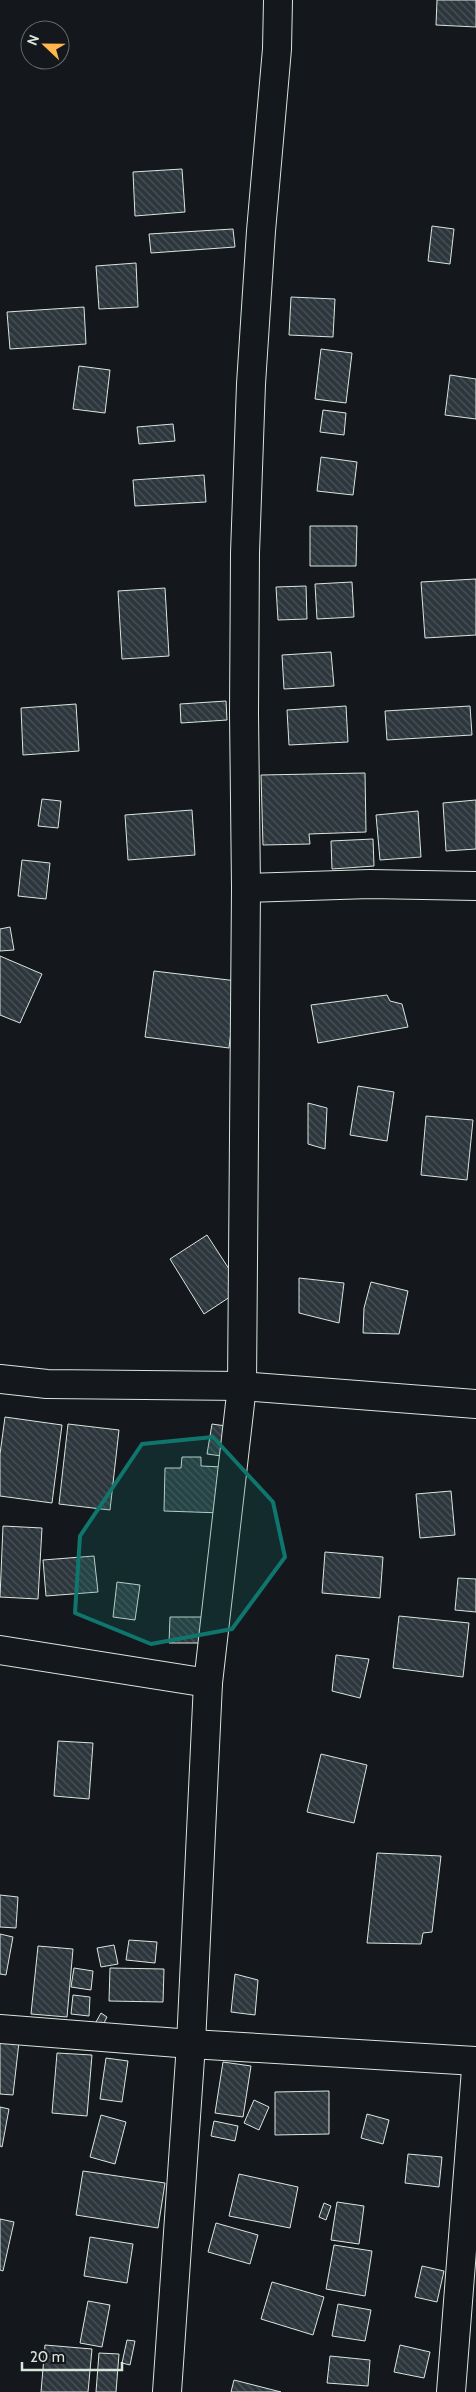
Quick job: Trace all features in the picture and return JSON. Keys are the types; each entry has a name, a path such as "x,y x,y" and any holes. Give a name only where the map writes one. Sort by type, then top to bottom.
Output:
{"street":[{"path":"167,2392 192,2044 208,1683 242,1386 246,888 245,553 259,259 278,49 278,0"},
{"path":"246,888 370,884 476,886"},
{"path":"0,1379 47,1384 242,1386 476,1404"},
{"path":"0,1650 208,1683"},
{"path":"0,2029 192,2044 476,2061"},
{"path":"451,2392 476,2069"}],"highlighted area":[{"path":"213,1437 273,1502 285,1557 232,1629 151,1644 75,1613 80,1536 142,1444"}],"building":[{"path":"437,0 476,0 476,27 436,25"},
{"path":"182,169 185,212 135,216 133,172"},
{"path":"432,226 454,229 450,264 428,261"},
{"path":"233,229 235,247 151,253 149,234"},
{"path":"136,263 138,307 99,309 96,266"},
{"path":"291,297 335,299 333,337 289,335"},
{"path":"84,307 86,344 10,349 7,312"},
{"path":"321,349 352,353 346,403 315,399"},
{"path":"79,366 110,370 105,413 73,409"},
{"path":"450,375 476,379 476,419 445,415"},
{"path":"323,410 346,413 344,435 320,432"},
{"path":"173,424 175,441 139,444 137,427"},
{"path":"321,457 357,462 353,495 317,491"},
{"path":"204,475 206,502 135,506 133,480"},
{"path":"310,526 357,526 356,566 310,566"},
{"path":"476,579 476,635 425,638 421,582"},
{"path":"352,582 354,617 317,619 315,584"},
{"path":"306,586 307,619 278,620 276,587"},
{"path":"165,588 169,656 122,659 118,591"},
{"path":"331,652 334,686 284,689 282,655"},
{"path":"226,701 227,720 181,723 180,704"},
{"path":"76,704 79,751 23,755 21,708"},
{"path":"346,706 348,742 289,745 287,710"},
{"path":"470,706 472,735 387,740 385,711"},
{"path":"365,773 366,832 309,834 310,844 263,845 261,775"},
{"path":"42,799 61,801 58,828 38,826"},
{"path":"476,800 476,849 446,851 443,803"},
{"path":"192,810 195,855 128,860 125,815"},
{"path":"418,811 421,857 380,860 376,815"},
{"path":"373,839 374,866 332,869 331,841"},
{"path":"22,860 50,863 46,899 18,896"},
{"path":"10,927 14,950 0,951 0,929"},
{"path":"0,956 42,974 20,1023 0,1015"},
{"path":"154,971 237,981 229,1048 145,1037"},
{"path":"387,995 390,1001 402,1004 408,1027 318,1043 311,1005"},
{"path":"358,1086 394,1092 387,1141 350,1135"},
{"path":"308,1103 327,1108 325,1149 308,1144"},
{"path":"426,1116 473,1120 467,1180 421,1175"},
{"path":"207,1235 242,1289 204,1314 170,1259"},
{"path":"299,1278 344,1283 339,1323 299,1313"},
{"path":"371,1282 408,1291 399,1334 363,1333 364,1308"},
{"path":"5,1417 62,1425 52,1503 0,1496 0,1454"},
{"path":"68,1424 119,1430 110,1510 59,1504"},
{"path":"212,1424 233,1427 229,1457 207,1454"},
{"path":"182,1457 201,1457 201,1466 223,1467 222,1513 164,1511 165,1468 181,1468"},
{"path":"451,1491 455,1535 420,1538 416,1494"},
{"path":"3,1526 42,1528 38,1599 0,1597"},
{"path":"325,1552 383,1557 380,1598 322,1593"},
{"path":"94,1556 98,1592 46,1596 43,1560"},
{"path":"458,1578 476,1579 476,1612 455,1610"},
{"path":"117,1582 140,1585 135,1620 113,1617"},
{"path":"399,1616 469,1623 463,1677 393,1668"},
{"path":"170,1617 207,1617 206,1643 169,1643"},
{"path":"336,1655 369,1659 360,1698 332,1691"},
{"path":"58,1741 93,1743 89,1799 54,1796"},
{"path":"321,1754 367,1765 354,1823 307,1812"},
{"path":"377,1853 441,1856 432,1932 423,1933 421,1944 367,1943"},
{"path":"0,1895 18,1897 16,1928 0,1927"},
{"path":"0,1934 13,1937 6,1975 0,1974"},
{"path":"129,1940 157,1942 155,1963 126,1960"},
{"path":"114,1945 118,1964 101,1967 97,1948"},
{"path":"38,1946 73,1949 67,2017 31,2014"},
{"path":"74,1968 93,1971 91,1990 71,1987"},
{"path":"110,1968 164,1969 163,2002 109,2001"},
{"path":"235,1974 258,1980 255,2015 231,2012"},
{"path":"73,1995 90,1997 89,2016 71,2014"},
{"path":"101,2013 107,2017 103,2025 96,2022"},
{"path":"0,2040 19,2042 13,2095 0,2094"},
{"path":"57,2053 92,2055 87,2116 52,2113"},
{"path":"106,2058 128,2061 122,2102 100,2099"},
{"path":"223,2062 251,2066 243,2117 215,2113"},
{"path":"329,2091 329,2134 275,2135 275,2092"},
{"path":"254,2100 269,2107 259,2130 244,2123"},
{"path":"0,2107 9,2109 2,2147 0,2146"},
{"path":"367,2114 389,2120 383,2144 361,2138"},
{"path":"101,2115 126,2122 115,2164 90,2157"},
{"path":"214,2121 238,2126 235,2141 211,2136"},
{"path":"408,2154 442,2157 439,2187 405,2183"},
{"path":"83,2171 165,2183 158,2228 76,2215"},
{"path":"239,2174 298,2187 290,2228 229,2216"},
{"path":"337,2202 364,2206 359,2244 331,2240"},
{"path":"324,2203 331,2206 326,2220 319,2217"},
{"path":"0,2219 14,2222 3,2271 0,2270"},
{"path":"216,2223 258,2235 250,2264 208,2252"},
{"path":"90,2237 133,2244 127,2283 84,2276"},
{"path":"334,2245 372,2251 365,2296 326,2289"},
{"path":"422,2266 444,2271 437,2302 415,2297"},
{"path":"272,2282 324,2297 313,2335 261,2319"},
{"path":"88,2301 110,2305 102,2347 80,2343"},
{"path":"338,2304 371,2310 365,2341 332,2336"},
{"path":"127,2340 135,2341 130,2365 122,2363"},
{"path":"45,2345 92,2349 88,2392 41,2392"},
{"path":"400,2345 430,2352 424,2378 394,2372"},
{"path":"99,2353 119,2354 116,2392 96,2392"},
{"path":"330,2356 370,2360 368,2386 327,2383"},
{"path":"234,2380 281,2392 231,2392"}]}
